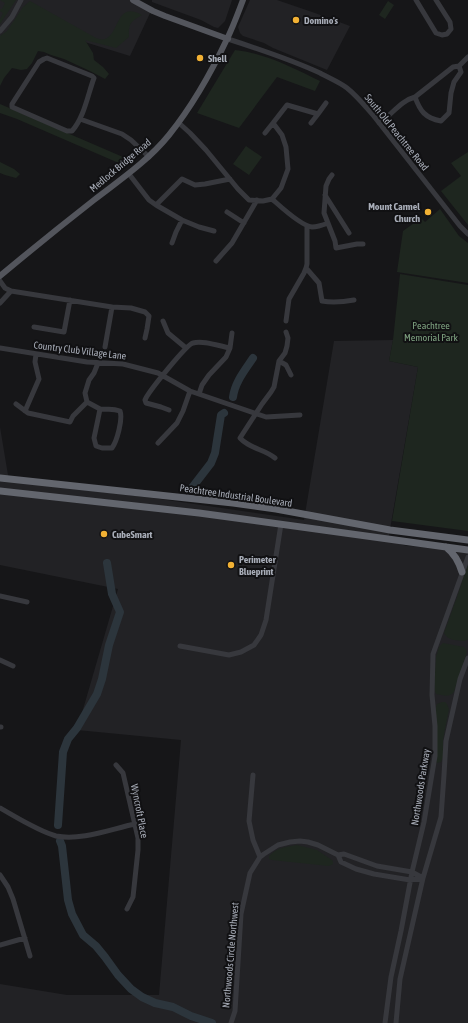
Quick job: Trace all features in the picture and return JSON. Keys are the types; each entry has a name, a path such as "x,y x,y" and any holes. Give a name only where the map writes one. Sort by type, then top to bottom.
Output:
{"highway":[{"name":"Peachtree Industrial Boulevard","path":"0,478 234,503 390,530 468,540"},
{"path":"0,491 282,524 468,550"},
{"path":"446,547 453,553 462,572"}],"main road":[{"path":"133,0 165,16 228,38"},
{"name":"Medlock Bridge Road","path":"0,276 86,206 129,174 168,136 179,123 209,76 228,38 243,0"}],"street":[{"path":"0,32 12,17 22,0"},
{"path":"416,0 436,33 447,34 451,28 450,22 436,0"},
{"name":"South Old Peachtree Road","path":"228,38 308,67 333,79 347,88 360,100 460,226 468,234"},
{"path":"379,123 389,116 401,104 415,97 453,67 459,66 468,57"},
{"path":"47,58 94,78 80,119 72,130 67,131 12,107 12,104 38,62 47,58"},
{"path":"415,97 423,113 429,117 441,120 449,113 451,93 454,82 461,72 459,66"},
{"path":"311,123 326,103"},
{"path":"265,133 287,104 318,114"},
{"path":"80,119 122,134 149,156"},
{"path":"179,123 190,132 249,200 263,201 272,199 281,188 288,169 286,147 282,135 273,123"},
{"path":"129,174 149,200 156,205 182,220 214,231"},
{"path":"332,175 326,186 324,213 335,241 336,248 363,244"},
{"path":"156,205 182,179 195,185 230,179"},
{"path":"325,194 349,233"},
{"path":"272,199 306,226 312,227 328,223"},
{"path":"216,261 232,243 257,200"},
{"path":"227,212 244,223"},
{"path":"172,243 182,220"},
{"path":"286,321 289,299 304,273 307,264 306,226"},
{"path":"306,268 319,283 322,301 340,302 354,300"},
{"path":"0,281 5,288 11,291 112,307 131,308 144,312 149,316 145,338"},
{"path":"0,303 11,291"},
{"path":"34,327 64,332 70,300"},
{"path":"105,347 112,307"},
{"path":"163,322 168,333 186,348"},
{"path":"275,458 269,453 254,448 240,438 274,387 279,361 285,353 287,346 288,338 286,332"},
{"path":"199,394 202,385 209,375 226,357 230,348 232,333"},
{"path":"169,410 146,403 145,400 162,376 190,343 199,341 230,348"},
{"name":"Country Club Village Lane","path":"0,348 87,362 123,364 158,373 190,391 266,417 300,415"},
{"path":"24,411 40,379 35,362 36,354"},
{"path":"279,361 286,365 291,375"},
{"path":"98,363 89,380 85,393 87,402 100,409 114,409 120,411 122,416 115,444 112,448 102,448 96,446 94,438 100,409"},
{"path":"158,443 177,423 190,391"},
{"path":"16,404 28,413 70,422 73,416 87,402"},
{"path":"180,646 229,655 241,652 254,646 261,635 266,620 282,524"},
{"name":"Northwoods Parkway","path":"385,1023 391,977 410,880 424,822 435,756 435,726 432,695 433,654 468,557"},
{"path":"0,596 27,602"},
{"name":"Northwoods Parkway","path":"396,1023 400,979 422,878 441,816 446,741 460,679 468,658"},
{"path":"0,660 13,666"},
{"name":"Wyncroft Place","path":"116,765 123,773 138,838 133,897 127,909"},
{"path":"253,776 249,821 253,840 260,857"},
{"path":"0,808 48,833 64,837 82,836 135,824"},
{"name":"Northwoods Circle Northwest","path":"231,1023 235,1011 240,914 250,872 260,857 278,845 300,841 308,842 338,855 344,854 377,866 412,872 422,878"},
{"name":"Northwoods Circle Northwest","path":"338,855 341,862 356,869 374,874 410,880 422,878"},
{"path":"0,875 8,887 13,899 30,956"},
{"path":"0,945 25,938"}],"shaded area":[{"path":"0,0 132,0 151,11 130,56 62,35 0,49"},
{"path":"152,0 232,0 225,21 218,28 201,20 152,2"},
{"path":"250,0 277,0 350,26 327,70 264,43 243,36 238,27"},
{"path":"393,340 389,361 418,367 388,541 407,546 468,548 468,1023 0,1023 0,984 67,995 159,995 181,740 77,730 118,589 0,565 0,427 9,481 153,498 304,520 334,341"}],"green space":[{"path":"0,0 16,0 0,24 0,19 3,13 0,9 2,9 5,3"},
{"path":"30,1 100,39 105,39 110,36 123,14 134,11 142,15 131,23 129,37 116,48 85,40 93,53 94,60 109,74 105,79 64,59 38,51 27,69 21,70 12,68 0,86 0,36 7,31 23,7"},
{"path":"388,1 394,5 385,19 379,15"},
{"path":"235,50 257,54 268,58 320,81 315,91 277,77 239,128 197,113"},
{"path":"0,104 123,157 125,160 121,164 0,113"},
{"path":"246,146 262,157 249,175 233,164"},
{"path":"468,152 468,225 441,191 461,176 451,163"},
{"path":"0,162 14,169 20,174 16,178 0,173"},
{"path":"440,209 459,236 468,243 468,283 397,272 403,231 421,218 425,222"},
{"name":"Peachtree Memorial Park","path":"400,274 468,285 468,531 392,521 418,367 389,361 393,340"},
{"path":"468,564 468,639 465,641 453,640 444,633"},
{"path":"443,643 464,647 467,652 454,692 448,696 436,694 434,688 436,657 439,647"},
{"path":"442,702 447,704 449,709 443,740 443,758 441,762 437,763 436,707 437,704"},
{"path":"297,845 317,850 332,860 333,864 329,866 269,859 269,856 272,853 279,849"}],"waterway":[{"path":"233,397 238,381 253,358"},
{"path":"191,489 211,463 215,453 221,415 224,413"},
{"path":"58,825 63,752 68,739 77,728 97,694 102,679 109,645 120,612 112,594 107,563"},
{"path":"60,841 62,846 68,900 72,914 83,935 96,946 118,975 131,989 142,997 155,1003 173,1007 191,1016 212,1023"}],"place":[{"name":"Domino's","path":"296,20"},
{"name":"Shell","path":"200,58"},
{"name":"Mount Carmel Church","path":"428,212"},
{"name":"CubeSmart","path":"104,534"},
{"name":"Perimeter Blueprint","path":"231,565"}]}
